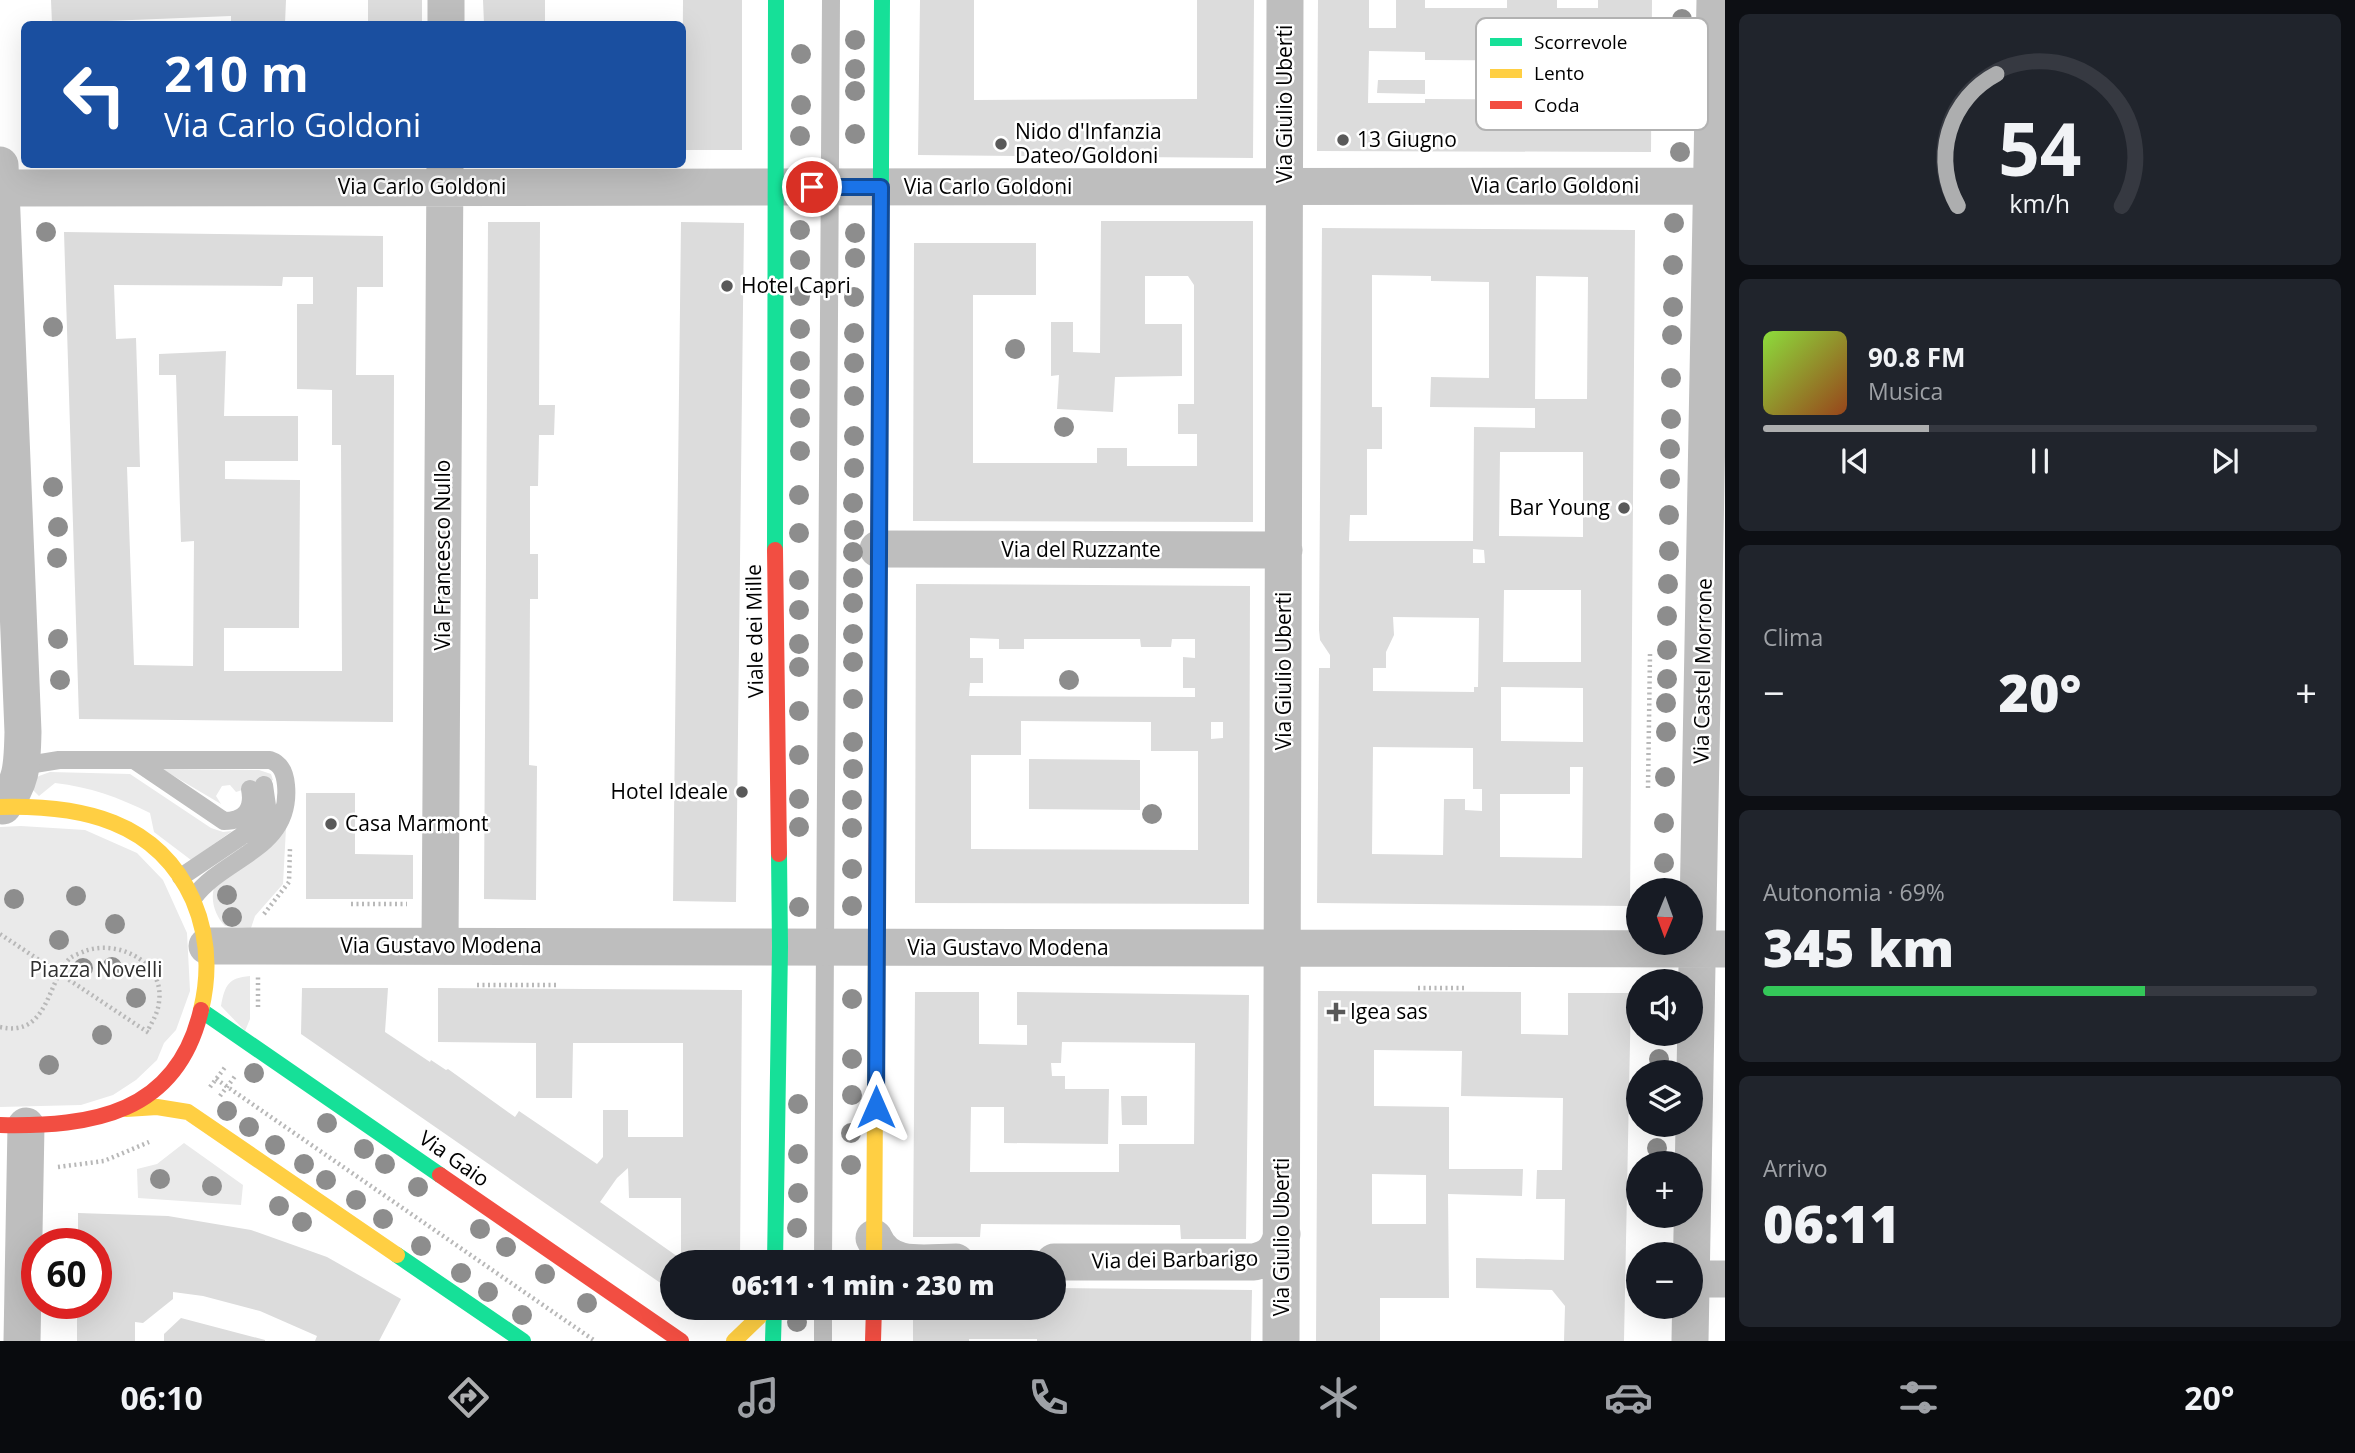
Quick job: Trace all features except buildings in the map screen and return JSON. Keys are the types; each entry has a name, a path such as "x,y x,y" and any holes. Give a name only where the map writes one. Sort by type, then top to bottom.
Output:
{"main road":[{"name":"Viale dei Mille","path":"775,1250 780,947 775,540 776,0"},
{"path":"874,1250 882,0"},
{"path":"1,806 71,810 103,818 136,833 160,851 194,897 207,946 207,978 202,1012 195,1033 172,1070 150,1094 126,1109"},
{"name":"Via Gaio","path":"202,1012 681,1341"},
{"path":"13,1125 64,1125 149,1105 188,1112 523,1341"},
{"path":"734,1341 756,1320"},
{"path":"773,1341 774,1320"},
{"path":"873,1341 874,1320"}],"street":[{"path":"446,0 446,21"},
{"name":"Via Giulio Uberti","path":"1281,1341 1285,0"},
{"name":"Via Castel Morrone","path":"1690,1341 1708,1279 1719,186 1715,0"},
{"name":"Via Carlo Goldoni","path":"0,180 445,176 775,187 1719,186"},
{"name":"Via Francesco Nullo","path":"440,946 445,176"},
{"path":"0,180 22,766 13,793 1,806"},
{"name":"Via del Ruzzante","path":"878,549 1284,550"},
{"name":"Via Gustavo Modena","path":"207,946 1711,949"},
{"path":"13,1125 22,1341"},
{"name":"Via dei Barbarigo","path":"1066,1262 1254,1262 1271,1256 1277,1250 1282,1234"}],"lane":[{"path":"823,1250 831,0"},
{"path":"22,766 59,760 276,762 286,778 286,800 284,816 275,831 266,841 205,882 194,897"},
{"path":"134,760 224,821 243,818 257,787 267,806 258,825 181,877"},
{"path":"823,1320 823,1341"}],"path":[{"path":"1648,788 1650,654"},
{"path":"260,919 289,882 291,822 284,816"},
{"path":"351,904 407,904"},
{"path":"0,934 156,1037"},
{"path":"0,1027 24,1026 36,1018 47,1004 71,958 86,950 100,947 120,948 149,967 157,982 160,999 156,1015 147,1032"},
{"path":"477,985 556,985"},
{"path":"1418,988 1465,988"},
{"path":"209,1088 233,1057"},
{"path":"213,1105 243,1065"},
{"path":"209,1074 595,1341"},
{"path":"49,1168 104,1161 159,1137"}],"green space":[{"path":"162,769 259,770 271,774 273,780 236,792 230,785 222,786 216,796 221,804"},
{"path":"50,772 130,774 211,828 223,832 232,831 191,860 154,832 150,813 127,802 92,790 55,783 39,796 27,784"},
{"name":"Piazza Novelli","path":"0,827 85,830 137,853 163,880 187,933 190,991 176,1030 164,1043 157,1060 136,1080 113,1095 81,1105 0,1107"},
{"path":"286,828 283,884 255,916 251,928 225,926 215,908 214,888"},
{"path":"250,976 250,1019 245,1031 221,1006 229,984"},
{"path":"184,1143 243,1185 241,1205 138,1198 137,1169 157,1164"}],"traffic: fast":[{"path":"775,550 776,0"},
{"path":"880,332 882,0"},
{"path":"775,1250 779,854"},
{"path":"202,1011 440,1175"},
{"path":"397,1255 523,1341"},
{"path":"773,1341 774,1320"}],"traffic: slow":[{"path":"0,807 59,809 87,814 137,835 159,851 178,873 193,900 202,927 206,982 201,1010"},
{"path":"874,1250 876,943"},
{"path":"126,1109 157,1107 188,1112 397,1255"},
{"path":"734,1341 756,1320"}],"traffic: jam":[{"path":"876,943 880,332"},
{"path":"775,550 779,854"},
{"path":"0,1125 34,1125 98,1117 126,1107 151,1093 172,1072 189,1045 201,1010"},
{"path":"440,1175 681,1341"},
{"path":"873,1341 874,1320"}],"place":[{"name":"13 Giugno","path":"1343,140"},
{"name":"Nido d'Infanzia Dateo/Goldoni","path":"1001,144"},
{"name":"Hotel Capri","path":"727,286"},
{"name":"Bar Young","path":"1624,508"},
{"name":"Hotel Ideale","path":"742,792"},
{"name":"Casa Marmont","path":"331,824"},
{"name":"Igea sas","path":"1336,1012"}],"route":[{"path":"812,187 881,187 876,1107"}]}
